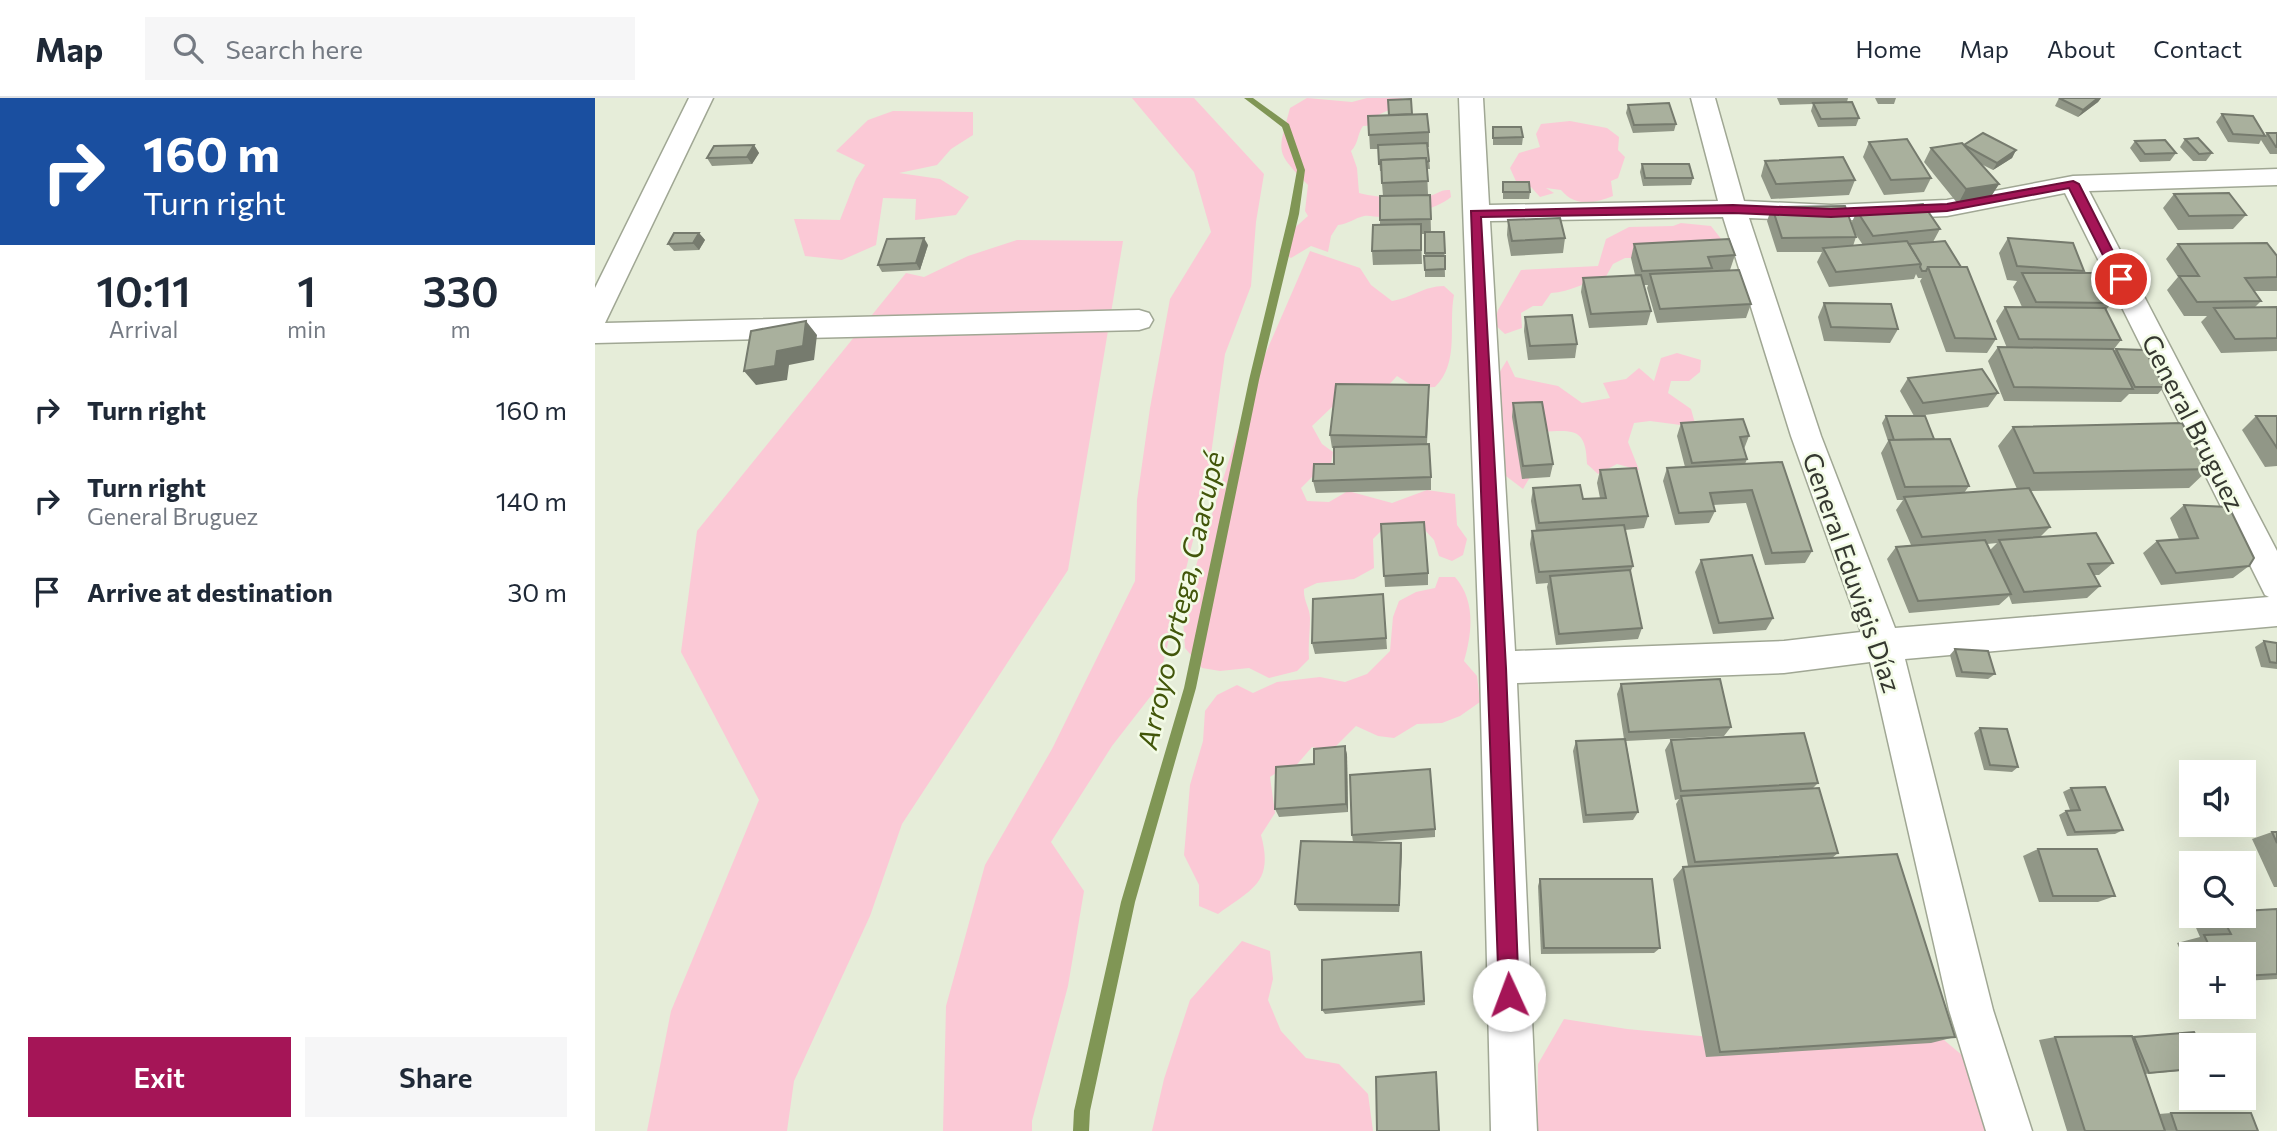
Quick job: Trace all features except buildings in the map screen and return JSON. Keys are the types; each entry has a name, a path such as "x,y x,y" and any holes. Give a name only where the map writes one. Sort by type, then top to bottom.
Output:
{"street":[{"path":"595,316 607,265 701,98"},
{"path":"1471,98 1498,668 1514,1131"},
{"name":"General Eduvigis Díaz","path":"1703,98 1733,209 1806,436 1884,645 1971,1010 2008,1131"},
{"path":"1475,213 1733,209 1831,213 1947,208 2073,184 2277,177"},
{"name":"General Bruguez","path":"2073,184 2277,585"},
{"path":"595,333 1139,320"},
{"path":"1498,668 1784,657 1884,645 2277,611"}],"shaded area":[{"path":"1132,98 1194,98 1264,174 1256,222 1251,286 1225,354 1207,483 1157,688 1112,746 1051,842 1084,891 1068,986 1032,1121 1032,1131 943,1131 946,1006 985,865 1052,749 1135,581 1137,500 1170,299 1211,232 1194,172"},
{"path":"1307,98 1352,102 1367,98 1402,98 1400,105 1378,115 1377,125 1363,126 1351,151 1357,168 1359,193 1412,198 1450,190 1451,197 1418,212 1381,217 1364,216 1338,225 1331,236 1328,252 1311,246 1291,258 1279,251 1289,233 1308,216 1305,211 1308,185 1289,165 1281,143 1290,108"},
{"path":"893,111 973,112 973,135 951,149 937,165 899,173 940,179 969,197 956,215 915,220 916,199 883,198 876,245 842,260 805,256 794,219 840,220 856,179 865,165 836,151 868,120"},
{"path":"1570,121 1607,128 1619,137 1618,150 1625,157 1618,178 1611,181 1613,196 1585,202 1572,199 1561,190 1546,188 1554,193 1540,197 1531,187 1519,188 1510,168 1519,153 1540,147 1536,134 1541,124"},
{"path":"1681,223 1711,226 1722,240 1646,258 1625,258 1613,264 1604,280 1551,293 1542,306 1533,306 1521,313 1522,328 1505,334 1494,324 1498,310 1521,270 1598,266 1606,239 1629,227 1673,226"},
{"path":"1017,240 1123,241 1068,570 902,824 870,916 794,1081 787,1131 647,1131 671,1011 759,800 681,652 697,531 906,273 924,277 968,256"},
{"path":"1310,251 1360,268 1371,285 1392,301 1444,286 1454,295 1448,366 1435,387 1416,388 1397,376 1383,391 1332,407 1312,426 1322,444 1333,452 1330,470 1312,477 1301,488 1307,501 1329,502 1348,491 1392,503 1427,490 1455,494 1457,525 1467,539 1463,555 1452,561 1439,556 1434,540 1423,528 1381,531 1373,539 1374,568 1354,579 1317,583 1304,589 1310,618 1309,659 1297,671 1269,678 1249,668 1220,671 1202,668 1185,648 1183,620 1190,585 1254,380"},
{"path":"1677,353 1701,360 1700,372 1689,381 1671,381 1668,393 1691,409 1696,427 1650,421 1634,423 1628,442 1639,470 1617,464 1598,474 1587,464 1581,438 1562,431 1542,432 1533,472 1523,489 1502,473 1493,383 1507,360 1515,377 1558,386 1582,403 1610,398 1603,383 1626,379 1639,368 1654,381 1661,358"},
{"path":"1439,577 1455,577 1466,596 1470,628 1464,661 1477,676 1480,702 1460,716 1442,723 1417,724 1394,738 1378,736 1356,726 1331,751 1312,747 1293,769 1279,771 1270,777 1275,813 1261,835 1265,864 1262,874 1250,891 1218,914 1199,906 1199,885 1184,855 1190,785 1203,741 1205,711 1217,695 1237,685 1253,693 1277,682 1320,677 1345,682 1367,674 1390,651 1393,617 1399,601 1416,592 1435,588"},
{"path":"1242,941 1270,951 1273,979 1268,1000 1281,1031 1306,1058 1339,1064 1368,1094 1373,1131 1152,1131 1164,1079 1190,1000"},
{"path":"1564,1019 1627,1029 1721,1038 1944,1040 1969,1061 2014,1131 1537,1131 1538,1064"}],"waterway":[{"name":"Arroyo Ortega, Caacupé","path":"1081,1131 1082,1111 1128,902 1190,688 1254,380 1294,214 1301,170 1286,126 1248,98"}],"route":[{"path":"1509,995 1498,668 1475,213 1733,209 1831,213 1947,208 2073,184 2121,279"}]}
